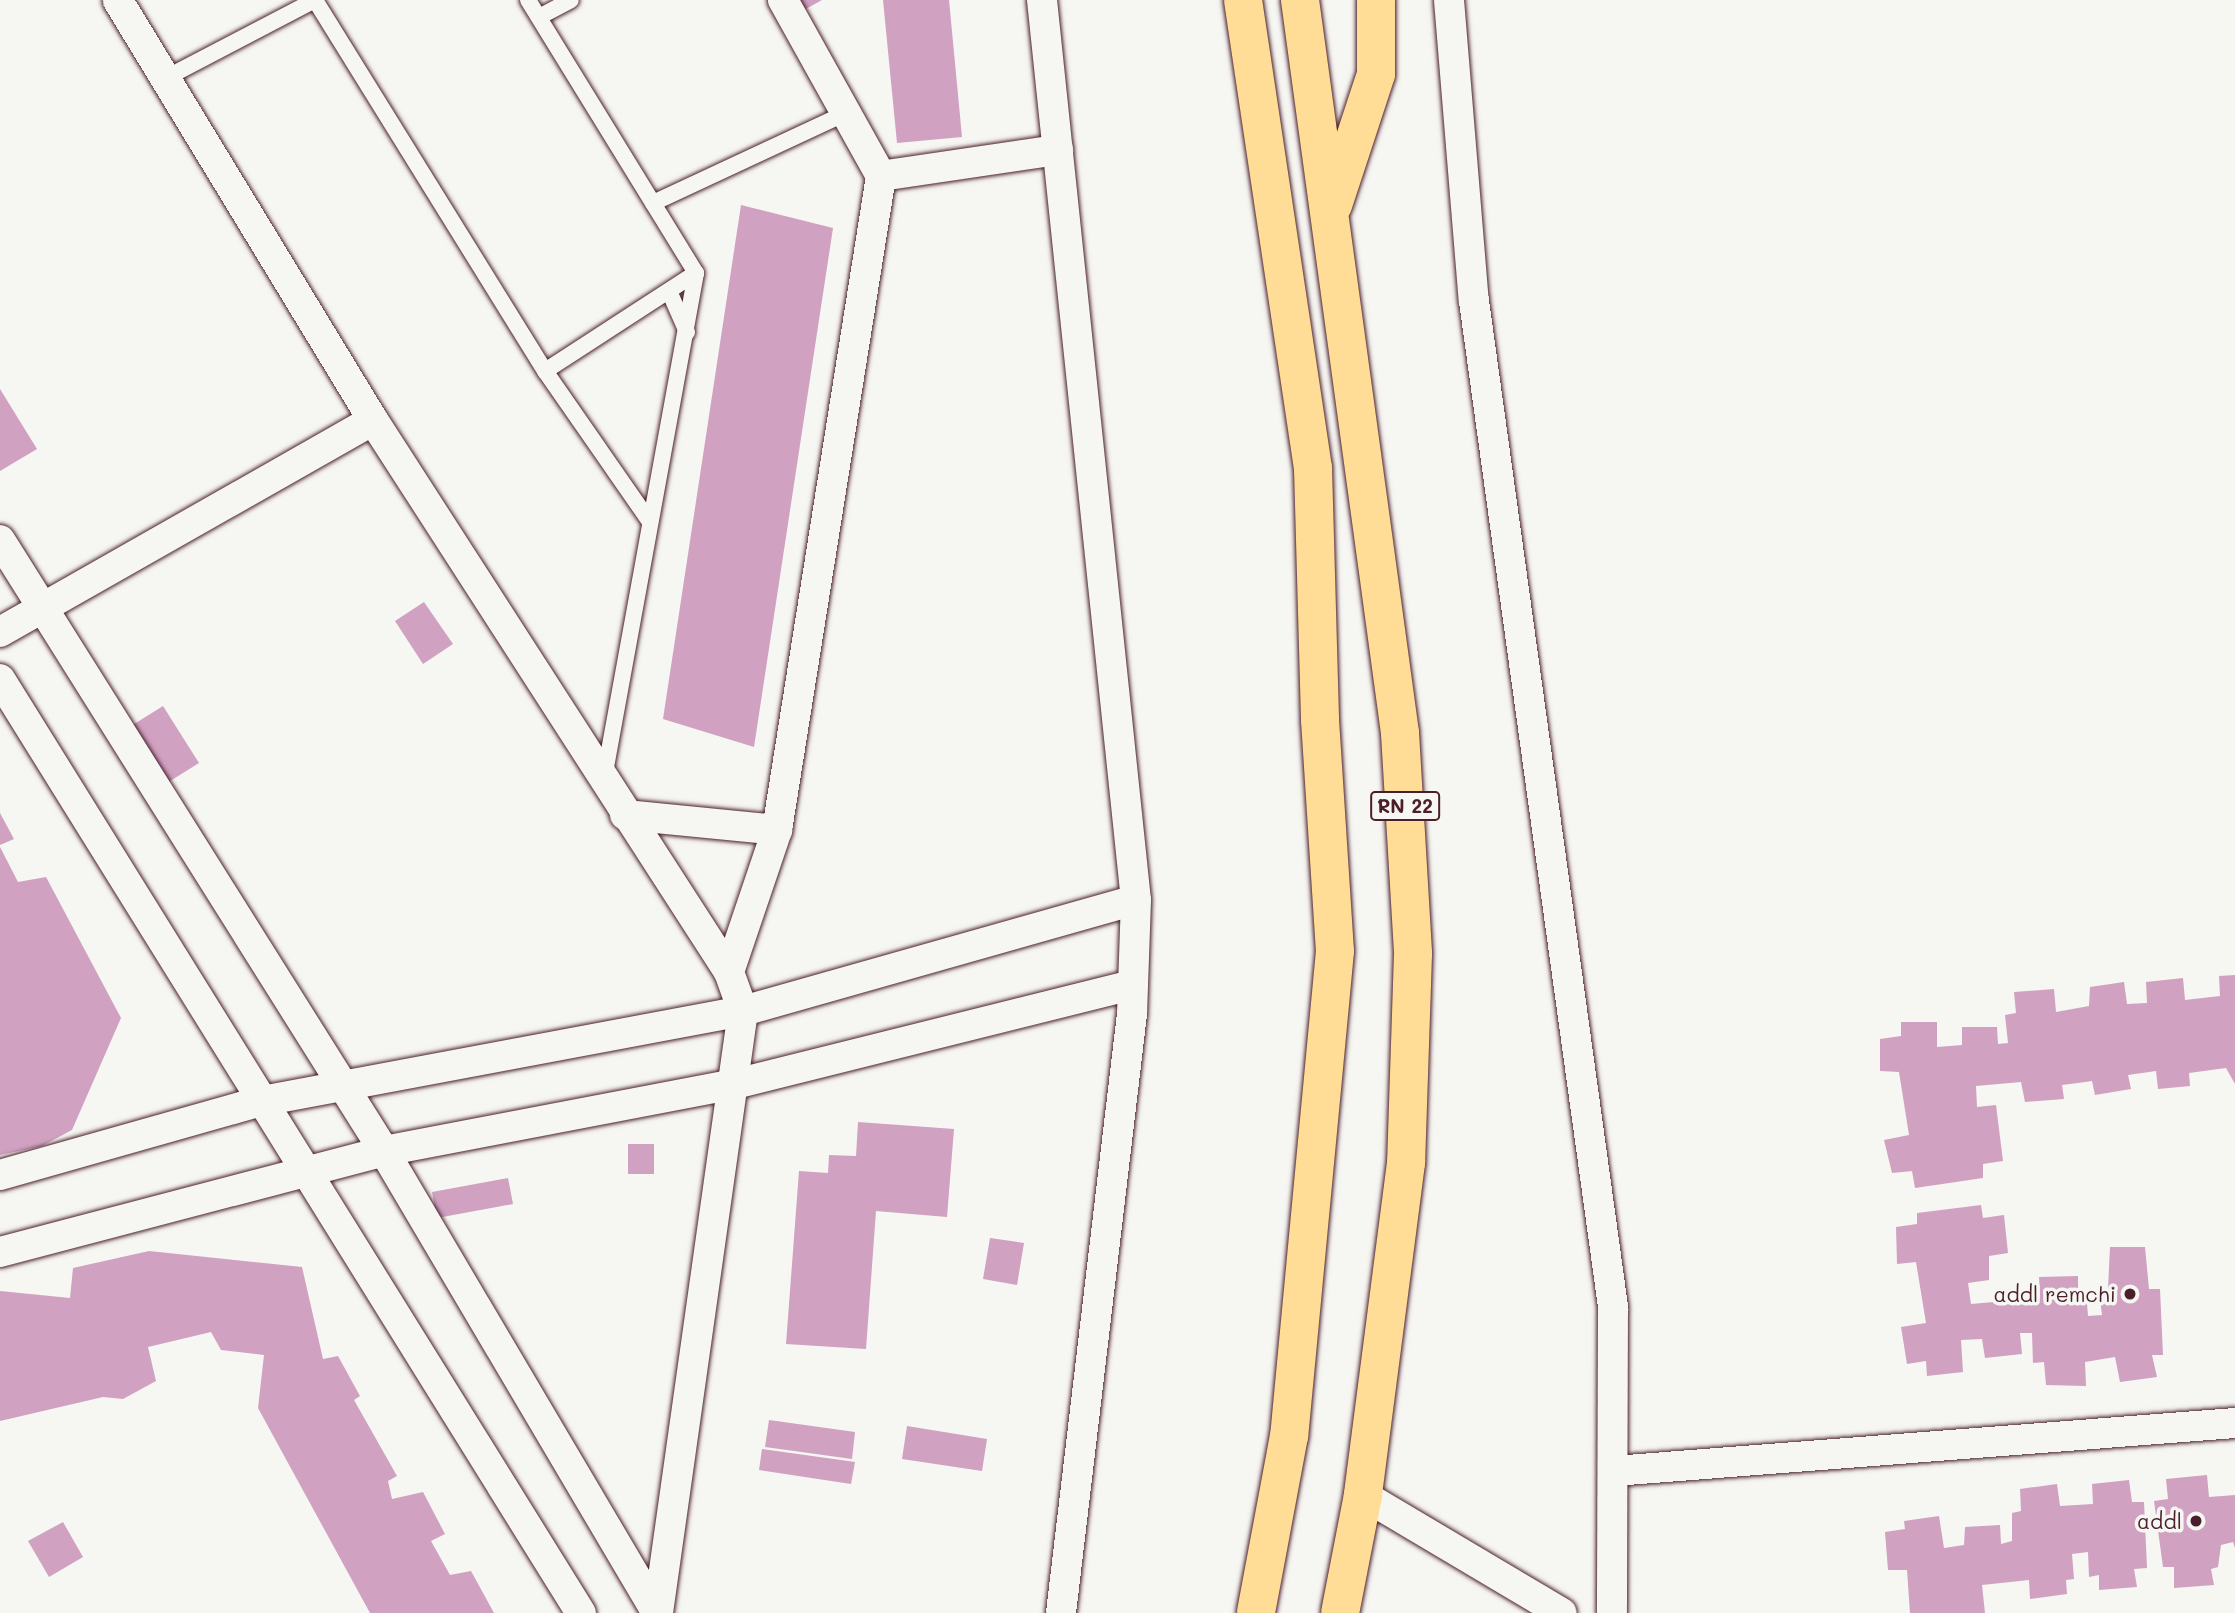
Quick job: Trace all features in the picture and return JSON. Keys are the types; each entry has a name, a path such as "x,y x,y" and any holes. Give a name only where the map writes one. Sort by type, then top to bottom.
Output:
{"highway":[{"path":"1243,0 1313,468 1320,720 1335,951 1289,1436 1256,1613"},
{"name":"RN 22","path":"1300,0 1400,733 1413,954 1406,1163 1363,1495 1340,1613"},
{"path":"1330,213 1376,74 1377,0"}],"street":[{"path":"118,0 373,420 603,782 729,972 743,1011 735,1084 657,1613"},
{"path":"729,972 777,830 881,176 783,0"},
{"path":"1042,0 1136,900 1133,985 1061,1613"},
{"path":"1449,0 1474,301 1613,1307 1615,1471 1612,1613"},
{"path":"881,176 1058,150"},
{"path":"0,632 373,420"},
{"path":"0,540 384,1151 657,1613"},
{"path":"0,679 305,1174 581,1613"},
{"path":"625,815 777,830"},
{"path":"0,1175 262,1101 743,1011 1136,900"},
{"path":"0,1252 305,1174 384,1151 735,1084 1133,985"},
{"path":"1615,1471 2235,1423"},
{"path":"1363,1495 1562,1613"}],"lane":[{"path":"164,79 315,0 545,371 650,522"},
{"path":"528,0 696,273 603,782"},
{"path":"539,17 571,0"},
{"path":"653,203 846,113"},
{"path":"545,371 696,273"},
{"path":"669,291 687,332"}],"building":[{"path":"798,0 822,0 804,10"},
{"path":"883,0 949,0 962,137 897,143"},
{"path":"741,205 833,228 754,747 663,719"},
{"path":"0,389 37,449 0,471"},
{"path":"424,602 453,644 423,664 395,621"},
{"path":"163,706 199,763 167,783 131,726"},
{"path":"0,813 14,839 0,845"},
{"path":"0,847 18,882 46,877 121,1018 72,1130 42,1146 0,1155"},
{"path":"2235,975 2235,1084 2226,1068 2189,1073 2190,1086 2158,1089 2156,1071 2128,1075 2131,1089 2095,1095 2092,1081 2062,1085 2064,1099 2025,1102 2021,1082 1976,1086 1977,1107 1996,1105 2003,1161 1983,1164 1983,1178 1915,1188 1912,1171 1892,1173 1884,1140 1909,1135 1899,1072 1880,1071 1880,1039 1901,1036 1901,1022 1937,1022 1937,1047 1962,1045 1962,1027 1997,1027 1998,1044 2008,1043 2005,1015 2016,1013 2014,992 2054,989 2056,1012 2089,1006 2090,987 2124,982 2127,1004 2147,1003 2146,982 2183,978 2185,1000 2220,996 2219,976"},
{"path":"858,1122 954,1129 947,1217 876,1211 866,1349 786,1344 799,1171 828,1173 829,1155 856,1156"},
{"path":"628,1144 654,1144 654,1174 628,1174"},
{"path":"508,1178 513,1204 437,1218 432,1192"},
{"name":"addl remchi","path":"1981,1205 1983,1218 2004,1215 2008,1253 1989,1256 1989,1280 1968,1283 1971,1304 2040,1298 2039,1277 2078,1276 2078,1291 2086,1291 2088,1316 2102,1315 2099,1291 2108,1289 2110,1247 2145,1247 2149,1289 2160,1289 2163,1355 2152,1355 2157,1377 2120,1382 2115,1357 2085,1362 2086,1386 2046,1385 2044,1362 2033,1363 2032,1333 2020,1333 2022,1354 1985,1358 1982,1339 1961,1340 1963,1372 1927,1376 1926,1361 1907,1364 1901,1327 1926,1323 1916,1262 1897,1264 1896,1227 1917,1224 1917,1213"},
{"path":"990,1238 1024,1243 1017,1285 983,1279"},
{"path":"149,1251 302,1267 323,1359 338,1356 360,1396 354,1400 397,1476 388,1481 392,1499 423,1492 445,1534 431,1541 450,1575 471,1571 494,1613 370,1613 258,1408 264,1355 221,1350 211,1332 148,1347 156,1381 123,1399 103,1397 0,1421 0,1291 70,1298 73,1268"},
{"path":"769,1420 855,1432 852,1459 765,1447"},
{"path":"907,1426 987,1439 982,1471 902,1459"},
{"path":"762,1449 855,1462 851,1484 759,1470"},
{"name":"addl","path":"2207,1475 2209,1497 2235,1495 2235,1548 2233,1542 2221,1545 2218,1567 2211,1569 2214,1585 2174,1588 2174,1567 2163,1567 2154,1501 2168,1499 2166,1479"},
{"path":"2129,1480 2132,1502 2144,1502 2147,1568 2134,1569 2137,1587 2099,1590 2099,1575 2089,1577 2088,1552 2072,1554 2074,1579 2066,1580 2067,1594 2030,1599 2029,1580 1982,1585 1985,1613 1910,1613 1907,1570 1888,1570 1885,1532 1905,1529 1904,1521 1939,1516 1944,1548 1964,1545 1965,1527 2000,1525 2001,1544 2012,1541 2012,1513 2021,1511 2020,1489 2057,1484 2060,1506 2093,1504 2092,1484"},
{"path":"63,1522 83,1557 49,1577 28,1541"}],"place":[{"name":"addl remchi","path":"2130,1294"},
{"name":"addl","path":"2196,1521"}]}
